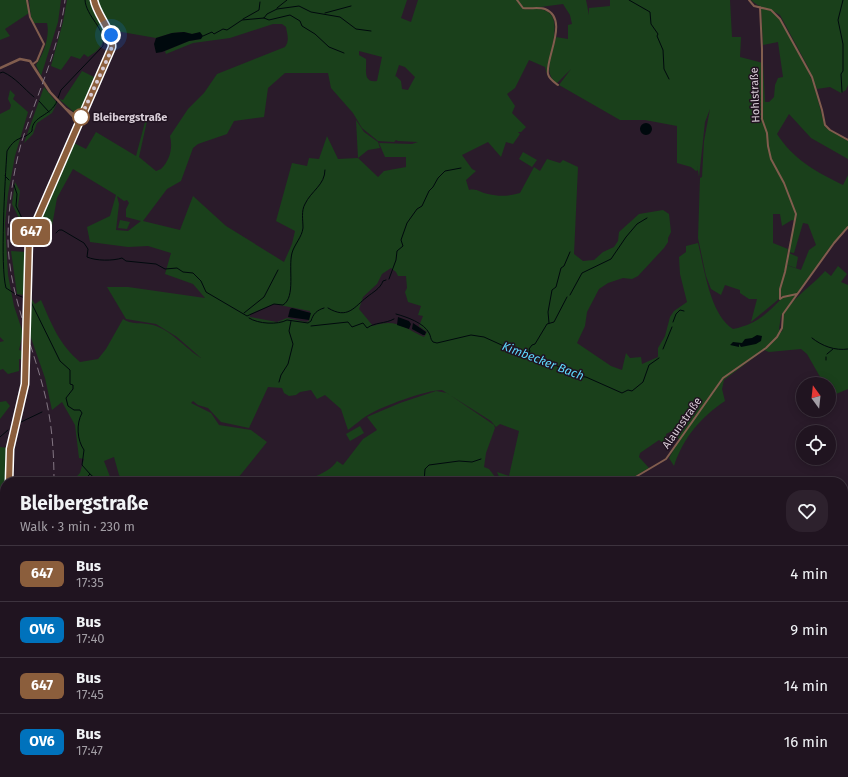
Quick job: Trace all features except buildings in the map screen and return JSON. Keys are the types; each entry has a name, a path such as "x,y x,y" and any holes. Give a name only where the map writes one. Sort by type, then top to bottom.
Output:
{"main road":[{"path":"9,477 10,449 25,384 28,246 31,233 112,49 112,40 97,12 94,0"}],"street":[{"path":"27,0 30,17 44,44 37,61 33,64"},
{"path":"517,0 523,8 544,9 551,15 554,21 556,36 548,71 550,78 558,86"},
{"path":"749,0 754,6 771,10 777,14 788,31 814,83 826,127 848,140"},
{"name":"Hohlstraße","path":"760,7 762,27 762,119 767,132 771,159 784,183 796,214 780,299 798,294"},
{"path":"0,68 22,58 28,59 33,64 52,95 79,123"},
{"path":"61,105 80,119"},
{"path":"798,294 834,243 848,227"},
{"name":"Alaunstraße","path":"635,477 666,459 723,378 766,348 777,337 781,332 783,314 798,294"}],"green space":[{"path":"0,0 27,0 29,13 5,29 10,36 0,40"},
{"path":"29,0 61,0 58,22 41,76 36,65 46,44 48,28 47,23 34,23 31,17"},
{"path":"67,0 407,0 401,18 411,22 418,0 586,0 589,15 589,8 610,6 610,0 730,0 732,37 741,37 740,57 763,63 765,102 769,102 774,97 775,85 778,78 783,77 778,42 763,45 761,8 771,11 780,19 807,69 814,85 825,127 848,141 848,159 811,138 789,114 777,134 790,151 814,170 843,185 848,175 848,226 830,247 781,316 779,329 782,332 783,316 791,304 825,271 831,276 838,266 847,274 841,282 848,285 848,389 836,394 836,377 820,377 807,354 801,349 769,352 764,350 724,380 722,389 725,401 708,414 694,429 682,446 674,466 669,458 679,440 674,430 666,434 667,442 664,444 659,440 640,453 639,457 649,468 634,477 499,477 497,472 509,476 519,431 500,424 496,427 491,421 442,390 405,399 384,407 365,417 348,430 341,409 325,395 317,399 311,390 289,396 284,393 282,388 268,387 249,428 221,422 208,408 198,405 193,401 191,403 211,413 219,425 251,430 267,442 239,477 120,477 114,457 104,461 110,477 76,477 80,473 84,459 79,458 75,425 62,402 52,410 45,378 30,335 31,298 35,304 41,300 61,341 80,362 98,359 106,349 123,319 133,323 149,324 160,327 201,358 177,337 156,324 126,319 107,287 128,287 205,298 193,284 165,274 171,253 148,246 128,247 90,242 87,227 110,216 116,195 73,169 57,198 50,237 37,220 72,142 86,149 96,132 136,156 149,112 139,157 156,171 161,169 167,162 170,154 170,136 188,109 204,93 217,74 285,47 288,37 286,27 282,24 273,24 230,38 193,43 166,54 165,51 189,41 201,39 197,33 172,33 156,38 116,31 113,27 108,27 105,29 103,42 96,52 88,57 84,54 80,59 71,56 61,70 51,66 63,22","holes":["563,4 570,15 572,24 568,25 568,39 556,37 551,55 554,40 554,21 551,14 539,9 525,9","359,51 382,57 377,81 369,80 366,74 366,59 359,55","551,55 549,68 550,74 557,83 571,69 559,85 620,120 645,120 677,126 677,163 691,167 696,171 698,170 699,177 705,122 710,109 704,141 702,177 700,178 698,238 706,276 711,289 721,295 725,285 740,290 740,293 749,299 757,299 751,322 780,298 779,290 783,277 780,292 782,298 760,318 741,327 733,329 725,322 713,302 709,290 698,243 686,246 686,252 679,257 680,274 687,302 674,311 670,317 665,336 658,348 658,357 642,364 641,357 630,358 626,353 622,370 611,366 577,343 585,326 587,312 599,289 608,283 623,278 632,279 638,276 664,248 668,242 671,232 669,214 663,210 639,214 619,232 618,241 614,247 603,252 594,260 583,261 574,254 578,167 563,160 560,163 547,159 540,171 534,167 520,193 497,196 469,190 466,180 476,171 472,169 462,155 488,142 501,157 506,142 513,144 520,134 518,132 521,132 526,127 512,113 515,106 507,94 515,88 529,60 545,67 548,77 548,70","399,65 405,67 415,77 408,90 402,89 401,81 396,76 395,77","285,73 328,73 331,88 353,113 362,128 378,141 394,142 396,140 418,142 412,144 379,143 385,157 406,157 406,167 384,171 378,177 358,158 338,159 327,136 319,159 309,158 307,166 292,163 276,221 295,231 292,244 284,262 226,226 193,196 180,230 143,221 167,189 181,181 193,148 198,144 227,134 234,121 264,117 268,88","117,196 124,201 127,200 129,203 126,209 126,217 141,221 128,231 116,230 119,204","773,214 780,214 782,226 792,220 795,221 788,252 794,253 803,223 808,224 816,245 809,250 801,270 786,265 788,249 773,243","391,268 398,276 406,276 407,288 405,292 408,302 421,306 418,315 423,316 419,326 427,332 424,337 400,325 388,323 373,326 359,309 363,297 377,284 382,274","274,304 310,311 309,321 306,322 287,318 277,322 250,317 250,314"]},
{"path":"751,0 848,0 848,85 846,90 841,93 830,87 817,89 808,67 780,15 758,5"},
{"path":"82,71 96,78 80,114 76,114 59,99 63,100"},
{"path":"44,87 57,103 52,113 37,123 33,134 24,143"},
{"path":"10,90 15,95 13,99 28,112 15,156 8,194 5,224 8,275 14,306 23,333 19,350 23,351 23,360 19,359 19,371 8,374 3,369 0,370 0,342 4,341 0,337 0,114 10,109 11,105 8,99"},
{"path":"356,120 364,132 378,142 380,148 368,150 358,158"},
{"path":"523,152 537,160 532,167 519,159"},
{"path":"15,182 20,191 18,206 22,224 12,204"},
{"path":"120,220 130,222 127,229 118,228"},
{"path":"11,251 26,252 24,295 17,294"},
{"path":"789,253 798,257 796,268 787,265"},
{"path":"436,391 447,393 494,425 495,428 486,453 484,467 489,469 495,477 314,477 330,469 337,461 343,465 363,439 377,430 367,417 400,403"},
{"path":"6,401 10,406 0,419 0,402"},
{"path":"360,426 364,433 350,441 346,434"},
{"path":"0,447 8,448 14,459 7,477 0,477"}],"shaded area":[{"path":"184,32 192,34 200,32 203,36 201,39 189,41 156,53 154,44 156,38 172,33"},
{"path":"646,123 650,125 652,129 650,133 646,135 642,133 640,129 642,125"},
{"path":"292,308 311,313 309,320 288,317 290,309"},
{"path":"398,317 409,321 411,324 409,329 397,325"},
{"path":"413,323 426,332 425,335 412,329"},
{"path":"757,335 762,336 761,341 756,344 741,347 739,344 739,347 730,345 733,342 742,343 745,339 752,338"}],"waterway":[{"path":"58,98 61,90 103,46 102,34 89,12 85,0"},
{"path":"277,8 287,0"},
{"path":"629,0 650,12 651,24 658,34 657,36 663,50 664,69 669,79"},
{"path":"842,92 841,74 843,71 843,44 838,20 843,0"},
{"path":"243,19 259,10 260,2"},
{"path":"203,36 212,32 214,34 223,29 227,30 242,20 264,18 267,14 277,9 299,6 311,12 340,17 356,29 371,31"},
{"path":"325,13 351,6"},
{"path":"264,18 269,20 290,15 300,21 302,26 315,34 329,47 344,53"},
{"path":"0,73 3,72 12,77 34,97"},
{"path":"39,101 49,112"},
{"path":"57,101 51,110 35,122 32,131 14,142 7,151 3,261 4,277 6,288 17,295 30,300 60,361 70,370 70,384 73,385 73,389 66,398 68,406 74,410 80,410 82,413 78,432 80,442 84,450 82,465 90,474 87,477"},
{"path":"389,279 396,260 397,251 403,246 401,240 407,223 417,209 422,206 429,191 438,178 445,171 461,168"},
{"name":"Kimbecker Bach","path":"56,233 59,230 62,230 84,243 88,249 87,257 104,260 122,258 126,261 156,264 165,269 177,268 183,272 193,273 201,281 206,292 247,316 274,304 283,305 287,301 291,289 292,253 300,238 303,228 304,207 308,199 323,180 325,170"},
{"path":"5,176 9,180"},
{"path":"14,185 17,194 16,206 29,232"},
{"path":"570,295 582,273 611,259 637,224 647,218"},
{"path":"549,323 548,312 552,290 556,287 561,268 564,266 570,252"},
{"path":"244,313 264,297 278,270"},
{"path":"328,308 341,313 350,311 386,280"},
{"path":"528,354 530,351 529,349 535,344 547,324 554,322 567,297"},
{"name":"Kimbecker Bach","path":"249,318 257,322 268,323 279,323 287,320 308,323 319,310 324,308"},
{"path":"673,322 676,314 680,310 684,311"},
{"name":"Kimbecker Bach","path":"396,314 419,323 427,329 433,342 437,343 471,335 484,337 517,352 521,351 543,358 575,376 586,377 622,393 628,390 632,391 643,382 649,365 659,358"},
{"name":"Kimbecker Bach","path":"311,326 348,322 352,327 363,323 367,328 394,319"},
{"path":"279,382 281,375 288,364 293,344 289,331 291,321"},
{"path":"663,349 672,327"},
{"path":"812,338 829,347 848,349"},
{"path":"827,354 833,349"},
{"path":"19,423 42,412"},
{"path":"0,437 8,430"},
{"path":"424,477 425,469 429,465 459,461 472,462 481,459"},
{"path":"90,474 93,477"}],"railway":[{"path":"54,477 54,460 49,416 40,375 16,296 9,255 8,234 9,211 18,155 58,37 65,0"}],"bus line":[{"name":"647","path":"10,477 10,449 25,384 29,238 32,228 112,47 111,37 98,15 94,0"}],"place":[{"name":"Bleibergstraße","path":"81,117"}],"route":[{"path":"81,117 80,119 111,51 111,35"}]}
